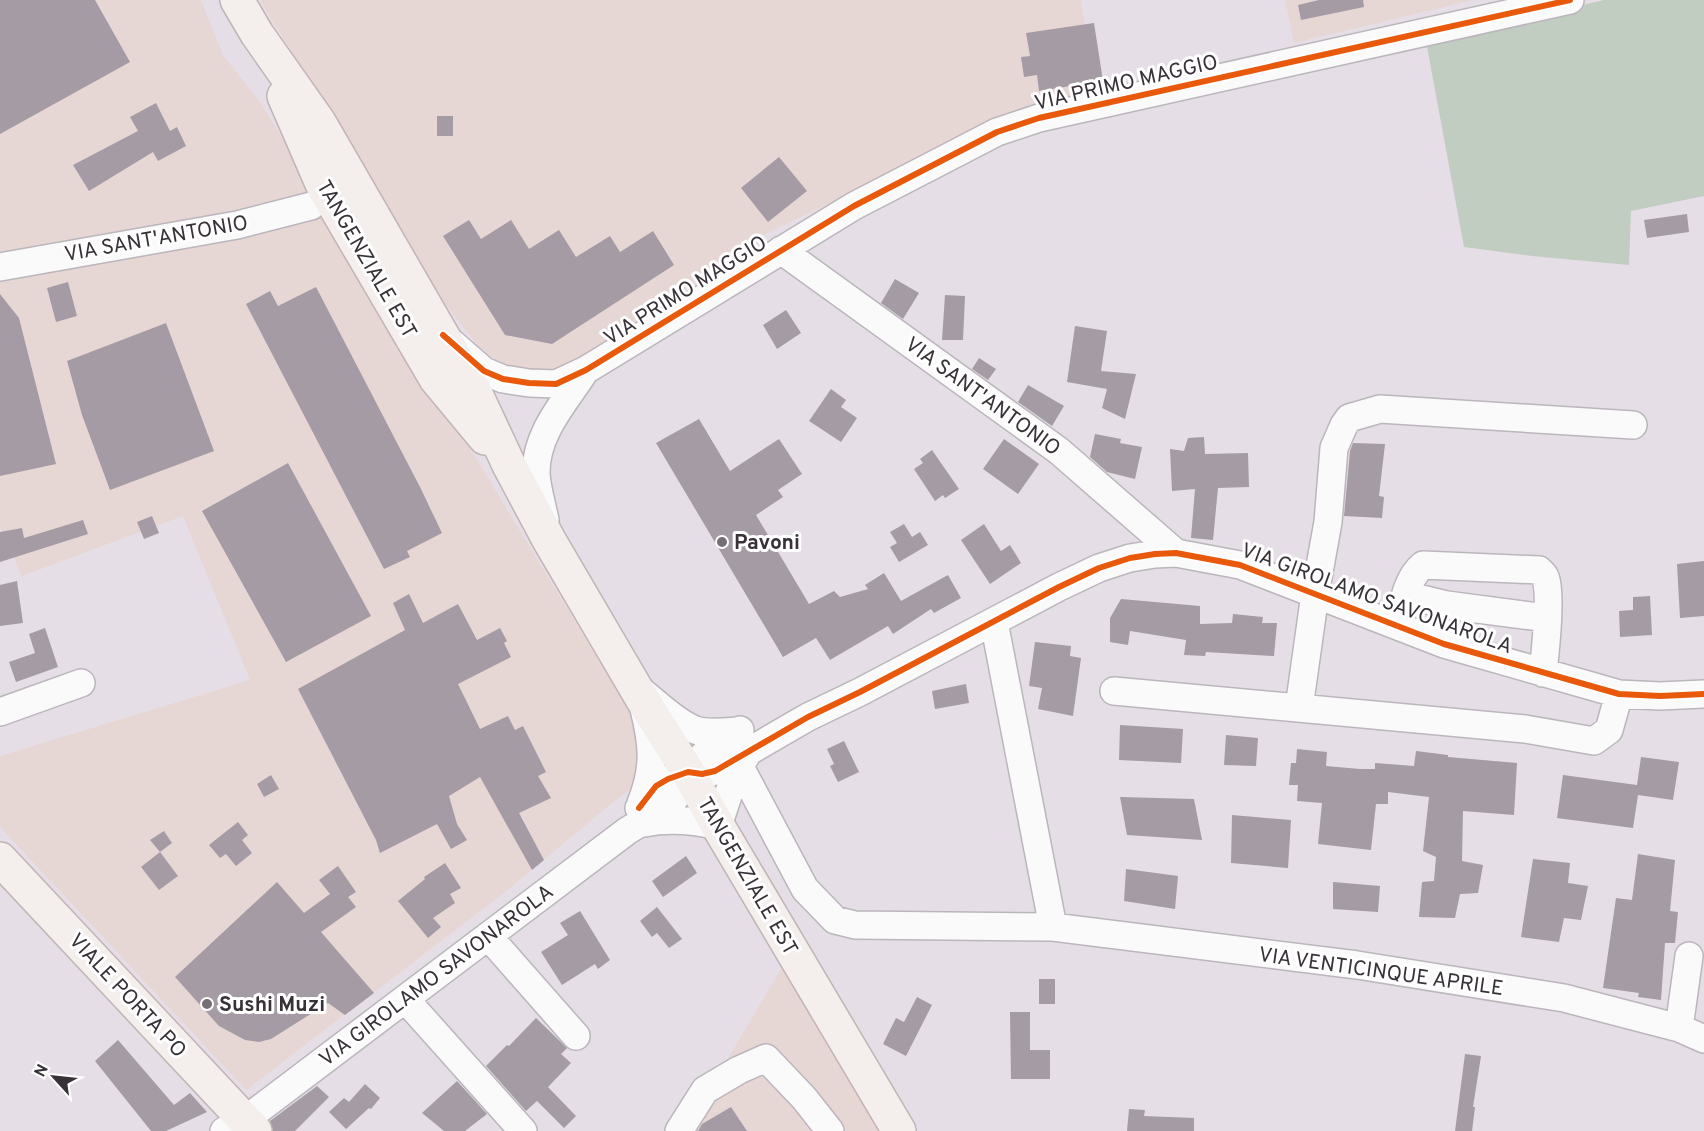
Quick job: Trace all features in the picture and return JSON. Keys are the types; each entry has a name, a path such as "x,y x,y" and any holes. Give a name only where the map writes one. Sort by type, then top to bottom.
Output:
{"main road":[{"name":"TANGENZIALE EST","path":"237,0 257,34 319,122 474,390 509,465 549,540 899,1131"},
{"name":"TANGENZIALE EST","path":"257,34 323,186 400,318 446,394 509,465"},
{"name":"VIALE PORTA PO","path":"0,859 241,1127"}],"street":[{"name":"VIA PRIMO MAGGIO","path":"443,335 484,371 503,379 556,384 586,370 854,206 939,160 1007,128 1039,118 1570,0"},
{"name":"VIA SANT'ANTONIO","path":"0,267 237,225 311,206"},
{"name":"VIA SANT'ANTONIO","path":"781,250 1059,451 1176,553"},
{"name":"VIA PRIMO MAGGIO","path":"549,540 536,473 540,450 549,422 586,370"},
{"path":"1299,708 1328,522 1334,448 1349,418 1380,409 1633,424"},
{"name":"VIA GIROLAMO SAVONAROLA","path":"241,1127 636,821 663,809 675,798 688,772 702,774 715,771 749,738 808,717 1099,568 1130,558 1176,553 1240,565 1444,644 1619,694 1660,696 1704,694"},
{"path":"1398,626 1414,572 1423,565 1539,570 1545,577 1547,618 1543,673"},
{"path":"1406,595 1447,605 1547,618"},
{"path":"994,622 1053,927"},
{"path":"0,712 81,683"},
{"path":"1114,691 1525,729 1594,741 1609,730 1619,694"},
{"name":"VIA GIROLAMO SAVONAROLA","path":"638,692 695,730 749,738"},
{"path":"636,821 652,761 652,738 638,692"},
{"name":"VIA GIROLAMO SAVONAROLA","path":"636,821 695,820 718,826 730,784 749,738"},
{"name":"VIA VENTICINQUE APRILE","path":"739,765 805,889 835,920 855,925 1053,927 1368,967 1564,999 1679,1028 1704,1039"},
{"path":"488,936 576,1036"},
{"path":"1679,1028 1689,956"},
{"path":"405,999 523,1131"},
{"path":"679,1131 705,1090 739,1070 766,1058 804,1098 830,1131"}],"shaded area":[{"path":"0,0 201,0 223,55 262,105 645,737 647,777 612,803 504,893 246,1090 0,827 0,756 250,680 183,516 22,576 0,527"},
{"path":"260,0 1081,0 1094,91 1018,111 948,141 900,170 765,234 592,357 552,371 513,371 480,349 444,302"},
{"path":"1285,0 1473,0 1294,43"},
{"path":"782,967 881,1131 685,1131"}],"green space":[{"path":"1604,0 1704,0 1704,196 1631,211 1629,265 1464,247 1426,41"}],"building":[{"path":"0,0 95,0 130,62 0,134"},
{"path":"1319,0 1363,0 1364,7 1301,20 1298,5"},
{"path":"1094,23 1103,81 1039,91 1037,75 1024,77 1021,57 1030,56 1026,33"},
{"path":"156,103 170,131 177,127 186,146 158,161 153,152 89,191 73,165 138,131 130,117"},
{"path":"437,116 453,116 453,136 437,136"},
{"path":"779,157 807,191 768,222 741,188"},
{"path":"1687,214 1689,232 1647,238 1644,220"},
{"path":"469,220 481,239 511,220 529,249 559,230 576,257 610,236 620,252 653,231 674,265 552,344 505,335 443,236"},
{"path":"895,279 919,293 903,319 881,303"},
{"path":"68,282 77,316 56,322 47,288"},
{"path":"316,287 442,533 407,551 410,557 384,569 246,304 270,291 278,306"},
{"path":"0,294 19,318 56,464 0,476"},
{"path":"945,295 965,296 963,340 942,340"},
{"path":"786,310 801,333 777,349 763,325"},
{"path":"166,323 214,451 110,490 82,415 67,361"},
{"path":"1075,326 1107,331 1101,371 1136,374 1125,419 1102,408 1107,389 1067,382"},
{"path":"979,358 996,369 988,380 972,369"},
{"path":"1028,385 1064,406 1052,426 1018,402"},
{"path":"831,389 846,400 841,407 857,418 841,442 809,421"},
{"path":"699,419 730,471 779,439 802,474 778,490 783,497 756,515 809,604 834,591 840,597 868,589 865,585 884,573 901,601 948,575 961,598 934,613 931,609 893,634 888,626 830,660 816,638 783,657 656,443"},
{"path":"1095,434 1121,439 1120,443 1142,447 1135,479 1107,472 1090,457"},
{"path":"1204,437 1205,454 1248,453 1249,487 1218,488 1213,540 1191,538 1195,489 1172,491 1170,449 1184,451 1188,438"},
{"path":"1004,439 1039,464 1018,494 983,469"},
{"path":"1353,443 1385,444 1379,496 1384,497 1382,518 1344,516 1350,451"},
{"path":"932,450 959,489 935,501 914,469 923,463 920,459"},
{"path":"288,463 371,616 286,662 202,511"},
{"path":"152,516 159,533 144,539 137,522"},
{"path":"83,520 88,534 0,562 0,532 22,528 24,538"},
{"path":"904,524 912,537 920,532 928,545 899,562 890,547 897,543 890,532"},
{"path":"984,524 1001,551 1010,545 1021,563 990,584 961,540"},
{"path":"1704,561 1704,616 1680,618 1677,564"},
{"path":"17,581 23,623 0,626 0,585"},
{"path":"409,594 423,623 458,604 477,640 500,628 507,641 504,643 511,657 458,684 480,729 508,716 515,730 523,726 546,772 538,776 551,798 519,813 544,860 532,870 480,777 449,796 457,824 467,840 451,849 437,824 380,853 376,840 298,689 405,630 393,603"},
{"path":"1650,596 1652,635 1620,637 1619,611 1633,610 1633,597"},
{"path":"1121,599 1200,606 1200,624 1232,623 1233,614 1263,617 1262,623 1277,623 1274,656 1206,652 1205,656 1184,655 1186,640 1130,631 1128,645 1110,642 1110,618"},
{"path":"45,628 58,667 16,682 9,662 35,653 29,634"},
{"path":"1035,642 1071,646 1070,656 1081,658 1073,716 1038,709 1042,688 1029,686"},
{"path":"966,684 969,703 935,709 932,691"},
{"path":"1120,725 1183,729 1181,763 1119,760"},
{"path":"1226,735 1258,738 1256,766 1224,765"},
{"path":"844,741 859,772 838,782 830,766 834,764 827,749"},
{"path":"1297,749 1327,752 1326,766 1360,769 1375,769 1375,763 1414,766 1416,751 1448,755 1448,757 1517,763 1514,815 1463,811 1462,861 1483,865 1478,893 1460,894 1455,918 1419,917 1422,882 1434,881 1436,857 1423,851 1429,797 1388,792 1388,804 1376,804 1371,850 1318,844 1322,803 1297,801 1298,785 1289,785 1291,763 1296,763"},
{"path":"1641,757 1679,762 1673,800 1638,795 1633,828 1557,818 1563,775 1637,785"},
{"path":"271,775 279,789 264,797 257,784"},
{"path":"1120,797 1194,799 1202,840 1127,835"},
{"path":"1232,815 1291,820 1288,868 1231,863"},
{"path":"238,822 248,835 242,840 252,853 236,866 226,854 220,858 209,845"},
{"path":"164,831 172,843 160,852 150,840"},
{"path":"160,852 178,876 159,890 141,867"},
{"path":"1638,854 1675,860 1670,911 1678,912 1675,943 1665,943 1661,1000 1638,997 1639,993 1603,988 1616,898 1632,900"},
{"path":"686,856 697,873 663,897 652,881"},
{"path":"1533,859 1570,863 1568,883 1588,886 1581,920 1564,918 1559,942 1521,937"},
{"path":"445,863 461,888 450,894 455,903 433,918 441,927 428,938 398,901 425,879 424,877"},
{"path":"338,866 356,892 348,897 356,907 321,932 374,993 345,1015 328,1003 271,1039 259,1042 245,1040 219,1026 175,977 277,882 304,913 330,894 319,880"},
{"path":"1126,869 1178,876 1175,909 1124,901"},
{"path":"1333,882 1380,886 1378,912 1333,909"},
{"path":"657,907 682,939 669,948 657,933 652,937 640,921"},
{"path":"580,911 610,960 598,969 595,964 562,985 541,952 568,935 560,923"},
{"path":"1039,979 1055,979 1055,1004 1039,1004"},
{"path":"917,997 932,1005 906,1056 883,1044 896,1018 904,1022"},
{"path":"1010,1012 1030,1012 1030,1050 1050,1050 1050,1079 1011,1079"},
{"path":"536,1018 567,1048 561,1054 571,1063 548,1087 576,1116 564,1128 537,1101 526,1111 486,1066"},
{"path":"118,1040 174,1105 190,1093 207,1112 166,1131 151,1131 95,1061"},
{"path":"1465,1054 1481,1056 1473,1107 1475,1107 1472,1131 1455,1131"},
{"path":"457,1081 487,1114 465,1131 444,1131 422,1113"},
{"path":"365,1084 380,1098 371,1109 369,1108 346,1129 329,1112 344,1098 349,1102"},
{"path":"317,1086 329,1097 295,1131 273,1131 270,1121"},
{"path":"731,1107 747,1131 698,1131 702,1124"},
{"path":"1129,1109 1145,1110 1144,1116 1194,1118 1194,1131 1127,1131"}],"cycle path":[{"path":"443,335 484,371 503,379 556,384 586,370 854,206 997,132 1039,118 1570,0"},
{"path":"639,808 656,786 668,779 688,772 702,774 715,771 808,717 1059,587 1099,568 1130,558 1155,554 1176,553 1240,565 1444,644 1619,694 1660,696 1704,694"}],"place":[{"name":"Pavoni","path":"722,542"},
{"name":"Sushi Muzi","path":"207,1004"}]}
